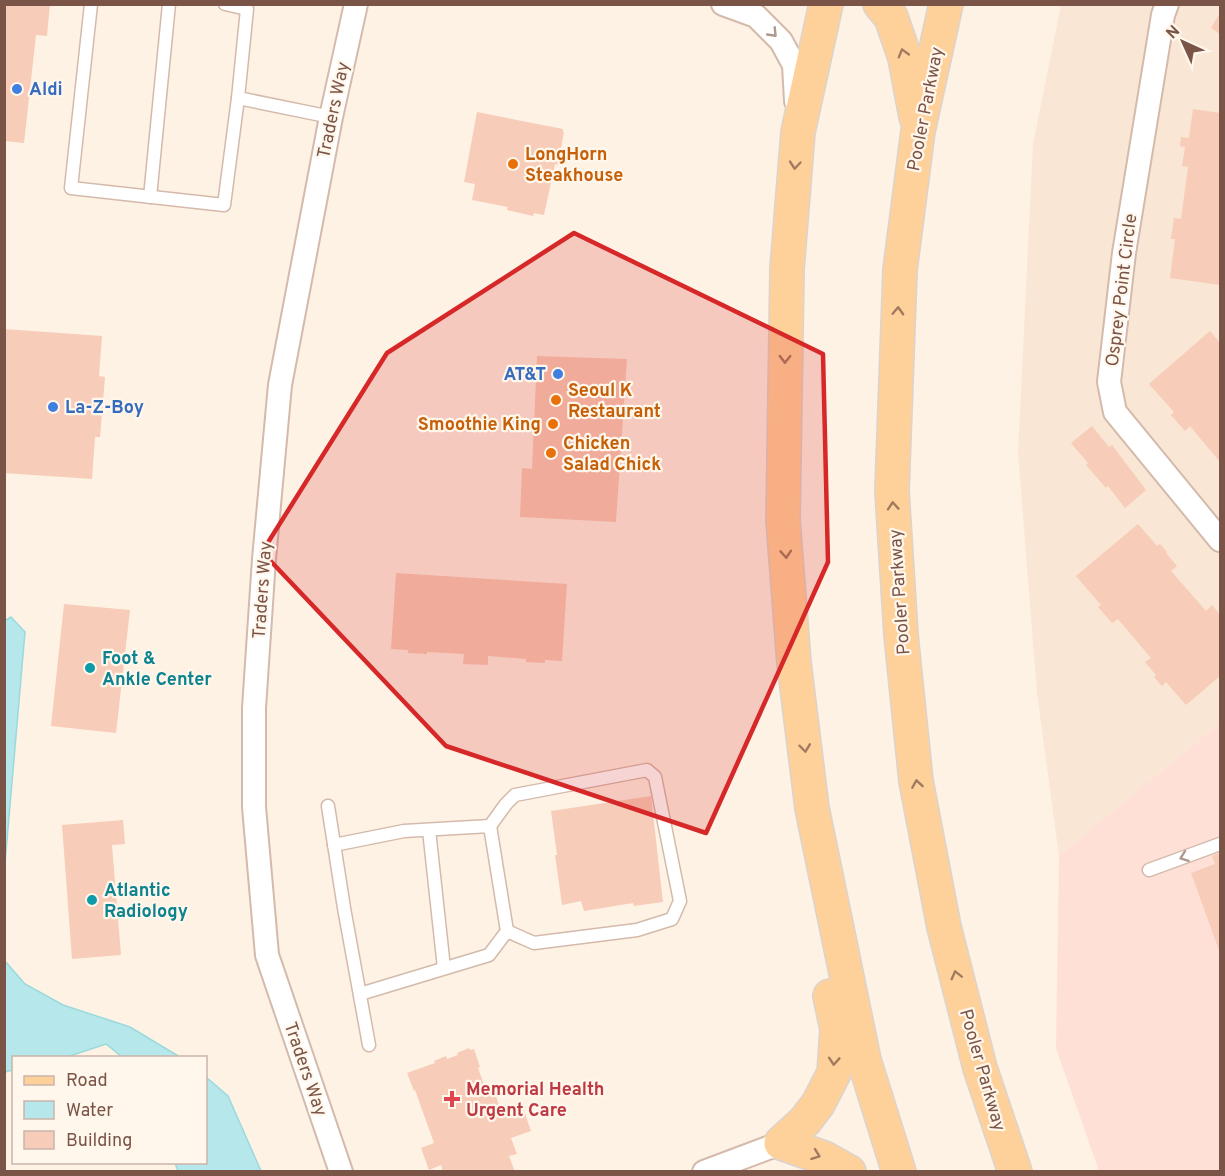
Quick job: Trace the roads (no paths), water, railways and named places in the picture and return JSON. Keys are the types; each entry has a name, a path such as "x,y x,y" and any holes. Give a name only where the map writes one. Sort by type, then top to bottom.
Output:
{"main road":[{"path":"826,4 798,132 787,269 783,520 794,663 817,837 864,1060 899,1172"},
{"path":"880,4 891,17 905,58 918,131"},
{"name":"Pooler Parkway","path":"946,4 918,131 900,270 892,491 901,635 916,781 944,927 980,1068 1015,1172"},
{"path":"817,837 811,906 837,1029 834,1072 818,1104 805,1121 781,1143 824,1158 849,1172"}],"street":[{"name":"Traders Way","path":"341,1172 267,955 254,807 254,708 264,559 280,385 331,117 356,4"},
{"path":"723,4 756,16 781,41 794,65 798,132"},
{"name":"Osprey Point Circle","path":"1167,4 1161,26 1124,253 1109,382 1115,411 1221,540"},
{"path":"704,1172 781,1143"}],"lane":[{"path":"91,4 71,188 224,205 247,9 225,4"},
{"path":"150,197 169,4"},
{"path":"238,98 331,117"},
{"path":"360,994 489,955 507,931 490,826 515,795 647,770 656,777 680,901 672,919 637,930 534,943 507,931"},
{"path":"328,806 369,1046"},
{"path":"334,845 404,831 490,826"},
{"path":"429,830 444,968"},
{"path":"1149,870 1221,844"}],"water":[{"path":"11,617 25,632 5,863 4,621"},
{"path":"4,960 25,984 63,1005 130,1027 178,1056 121,1056 106,1044 70,1056 12,1056 12,1070 5,1072"},
{"path":"207,1078 228,1096 261,1171 178,1171 175,1164 207,1164"}],"place":[{"name":"Aldi","path":"17,89"},
{"name":"LongHorn Steakhouse","path":"513,164"},
{"name":"AT&T","path":"558,374"},
{"name":"Seoul K Restaurant","path":"556,400"},
{"name":"La-Z-Boy","path":"53,407"},
{"name":"Smoothie King","path":"553,424"},
{"name":"Chicken Salad Chick","path":"551,453"},
{"name":"Foot & Ankle Center","path":"90,668"},
{"name":"Atlantic Radiology","path":"92,900"},
{"name":"Memorial Health Urgent Care","path":"452,1099"}]}
